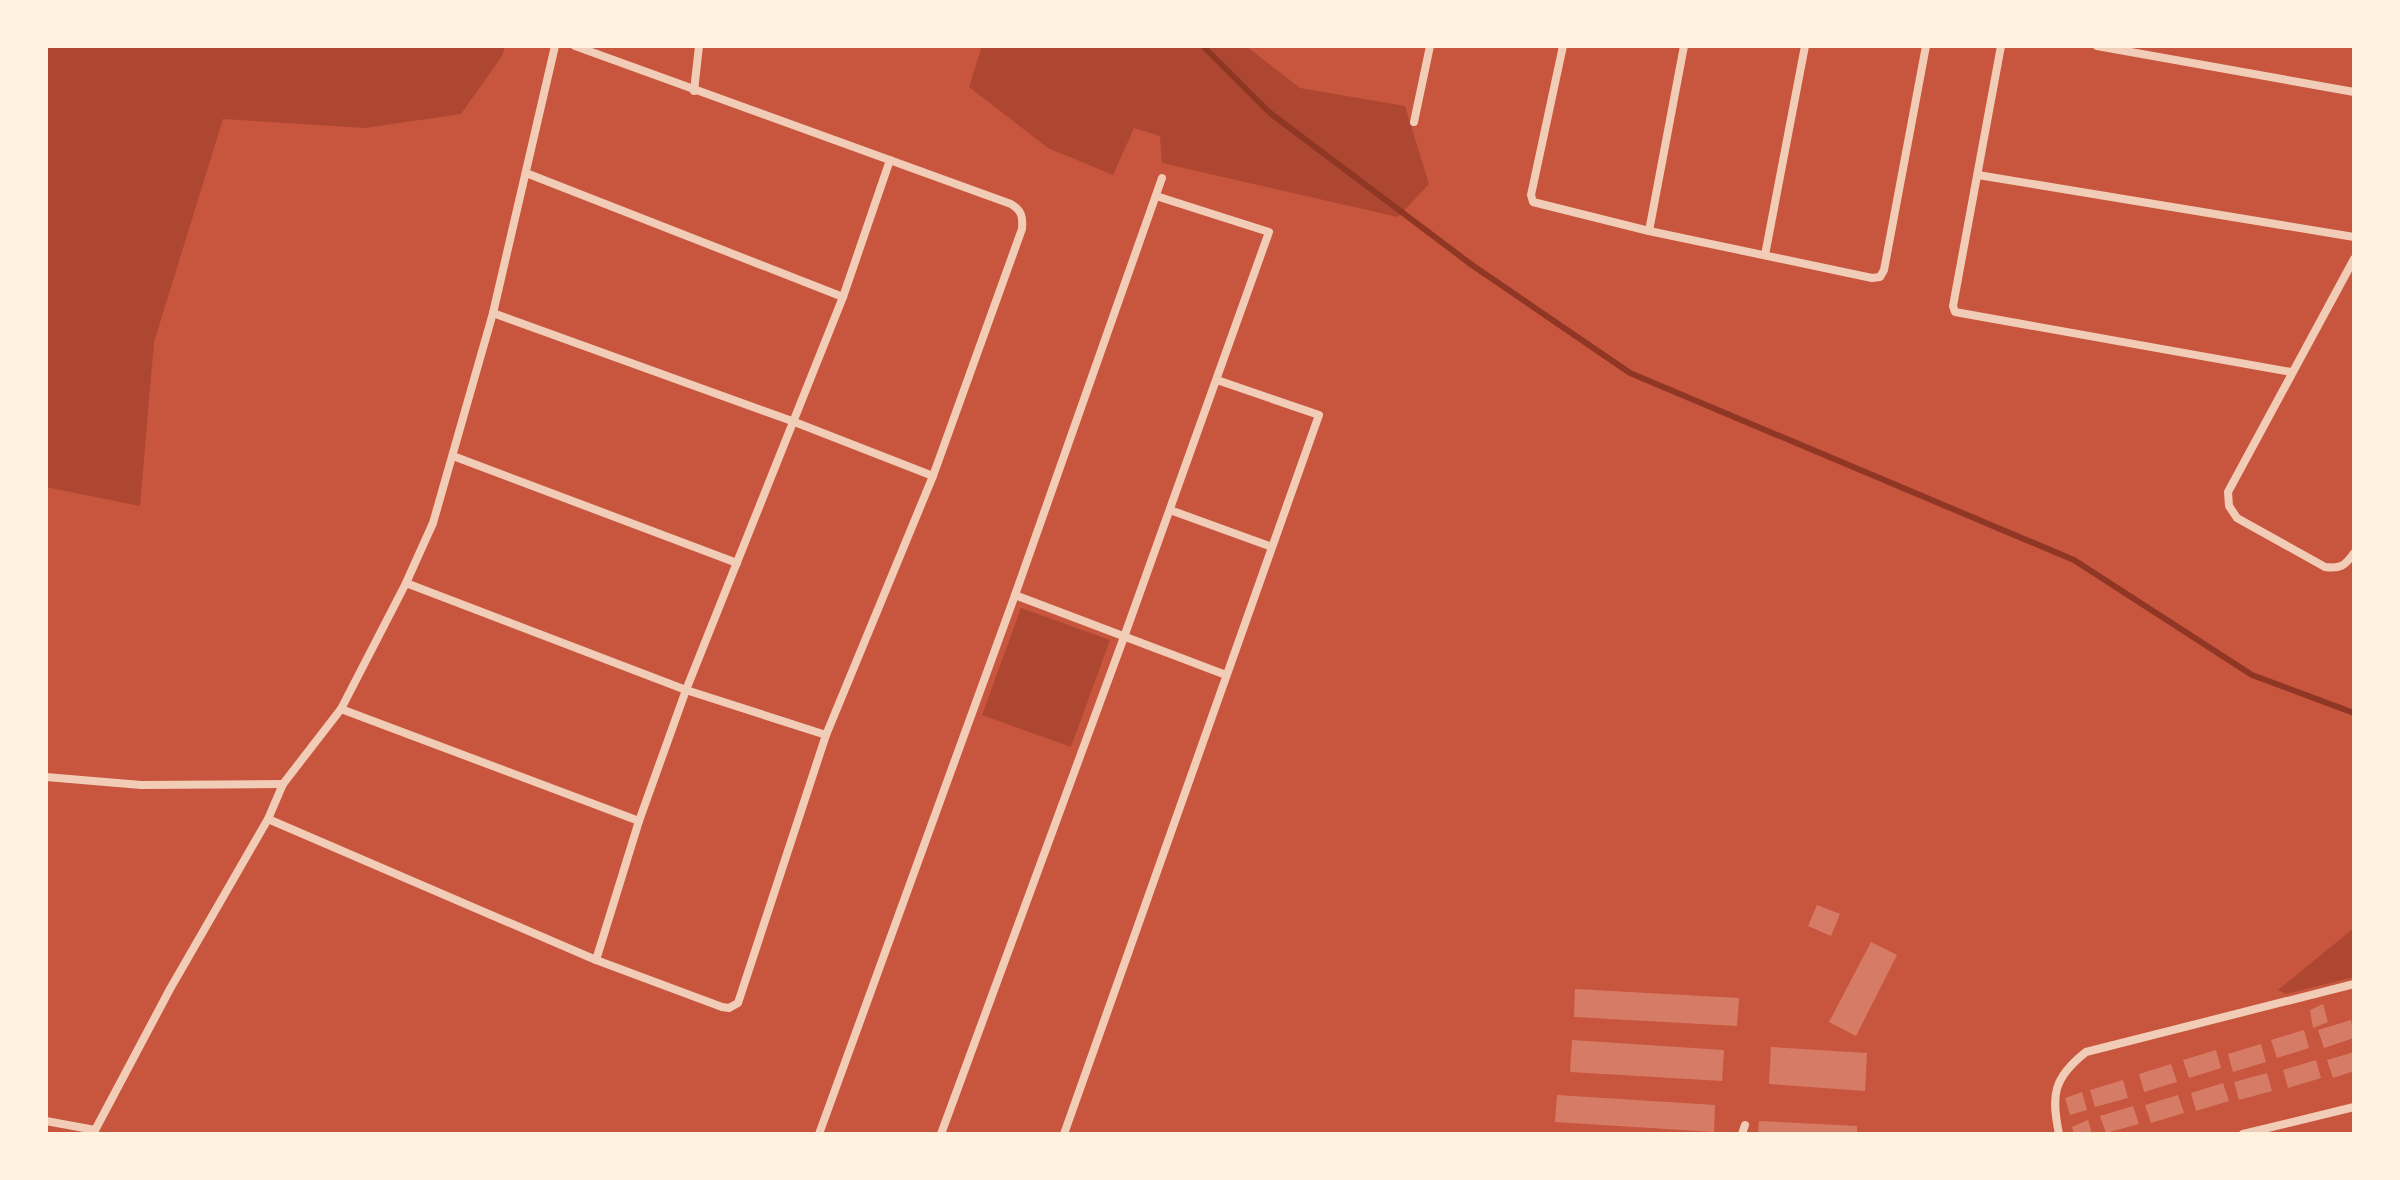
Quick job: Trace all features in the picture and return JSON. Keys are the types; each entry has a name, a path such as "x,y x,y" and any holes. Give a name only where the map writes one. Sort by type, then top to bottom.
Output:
{"street":[{"path":"46,1121 94,1132 170,989 268,819 283,784 341,709 406,583 433,523 493,313 555,46"},
{"path":"268,819 596,960 722,1007 729,1008 738,1003 826,735 933,476 1023,219 1019,209 1011,204 575,46"},
{"path":"694,91 699,46"},
{"path":"1414,122 1430,46"},
{"path":"1563,46 1531,195 1533,202 1539,206 1649,231 1872,278 1880,277 1884,270 1926,46"},
{"path":"1649,231 1684,46"},
{"path":"1765,255 1805,46"},
{"path":"2001,46 1953,306 1955,312 2291,372"},
{"path":"2097,46 2354,92"},
{"path":"596,960 639,821 686,690 843,297 890,160"},
{"path":"526,173 843,297"},
{"path":"1978,175 2354,237"},
{"path":"819,1134 1015,595 1162,178"},
{"path":"941,1134 1269,232 1156,196"},
{"path":"2353,262 2228,492 2229,506 2237,518 2325,567 2345,566 2354,553"},
{"path":"493,313 792,421 933,476"},
{"path":"1064,1134 1319,415 1217,380"},
{"path":"453,456 737,563"},
{"path":"1170,510 1272,547"},
{"path":"406,583 686,690 826,735"},
{"path":"1015,595 1226,675"},
{"path":"341,709 639,821"},
{"path":"46,777 141,785 283,784"},
{"path":"2059,1134 2053,1104 2057,1084 2070,1065 2086,1052 2354,984"},
{"path":"2243,1134 2354,1107"}],"shaded area":[{"path":"46,46 505,46 502,56 461,114 365,128 223,119 154,342 140,506 46,487"},
{"path":"982,46 1246,46 1300,88 1405,106 1429,184 1398,217 1162,163 1160,136 1134,128 1113,175 1048,148 969,87"},
{"path":"1021,608 1110,640 1071,747 982,715"},
{"path":"2354,928 2354,977 2286,994 2278,990"}],"building":[{"path":"1817,905 1840,914 1831,936 1808,926"},
{"path":"1871,942 1897,955 1856,1036 1829,1022"},
{"path":"1575,989 1739,998 1737,1026 1574,1017"},
{"path":"2323,1004 2328,1022 2313,1028 2310,1010"},
{"path":"2351,1020 2354,1038 2324,1048 2318,1030"},
{"path":"2304,1030 2309,1048 2277,1058 2271,1040"},
{"path":"1572,1040 1724,1050 1722,1081 1570,1072"},
{"path":"2261,1044 2266,1062 2233,1072 2228,1054"},
{"path":"1771,1047 1867,1053 1865,1091 1769,1084"},
{"path":"2216,1050 2221,1068 2189,1078 2183,1060"},
{"path":"2354,1052 2354,1071 2333,1078 2327,1060"},
{"path":"2316,1060 2321,1078 2288,1088 2283,1070"},
{"path":"2171,1064 2177,1082 2144,1092 2139,1074"},
{"path":"2267,1073 2272,1091 2239,1100 2234,1082"},
{"path":"2123,1080 2128,1098 2095,1107 2090,1090"},
{"path":"2223,1083 2229,1101 2196,1111 2191,1093"},
{"path":"2082,1092 2087,1110 2070,1115 2065,1098"},
{"path":"1557,1095 1715,1105 1714,1132 1555,1122"},
{"path":"2178,1095 2184,1113 2151,1123 2145,1105"},
{"path":"2133,1106 2139,1124 2106,1133 2100,1116"},
{"path":"2088,1120 2092,1134 2074,1134 2072,1127"},
{"path":"1759,1121 1857,1126 1857,1134 1758,1134"}],"waterway":[{"path":"1203,46 1270,113 1472,265 1630,373 2074,560 2252,675 2354,713"}]}
